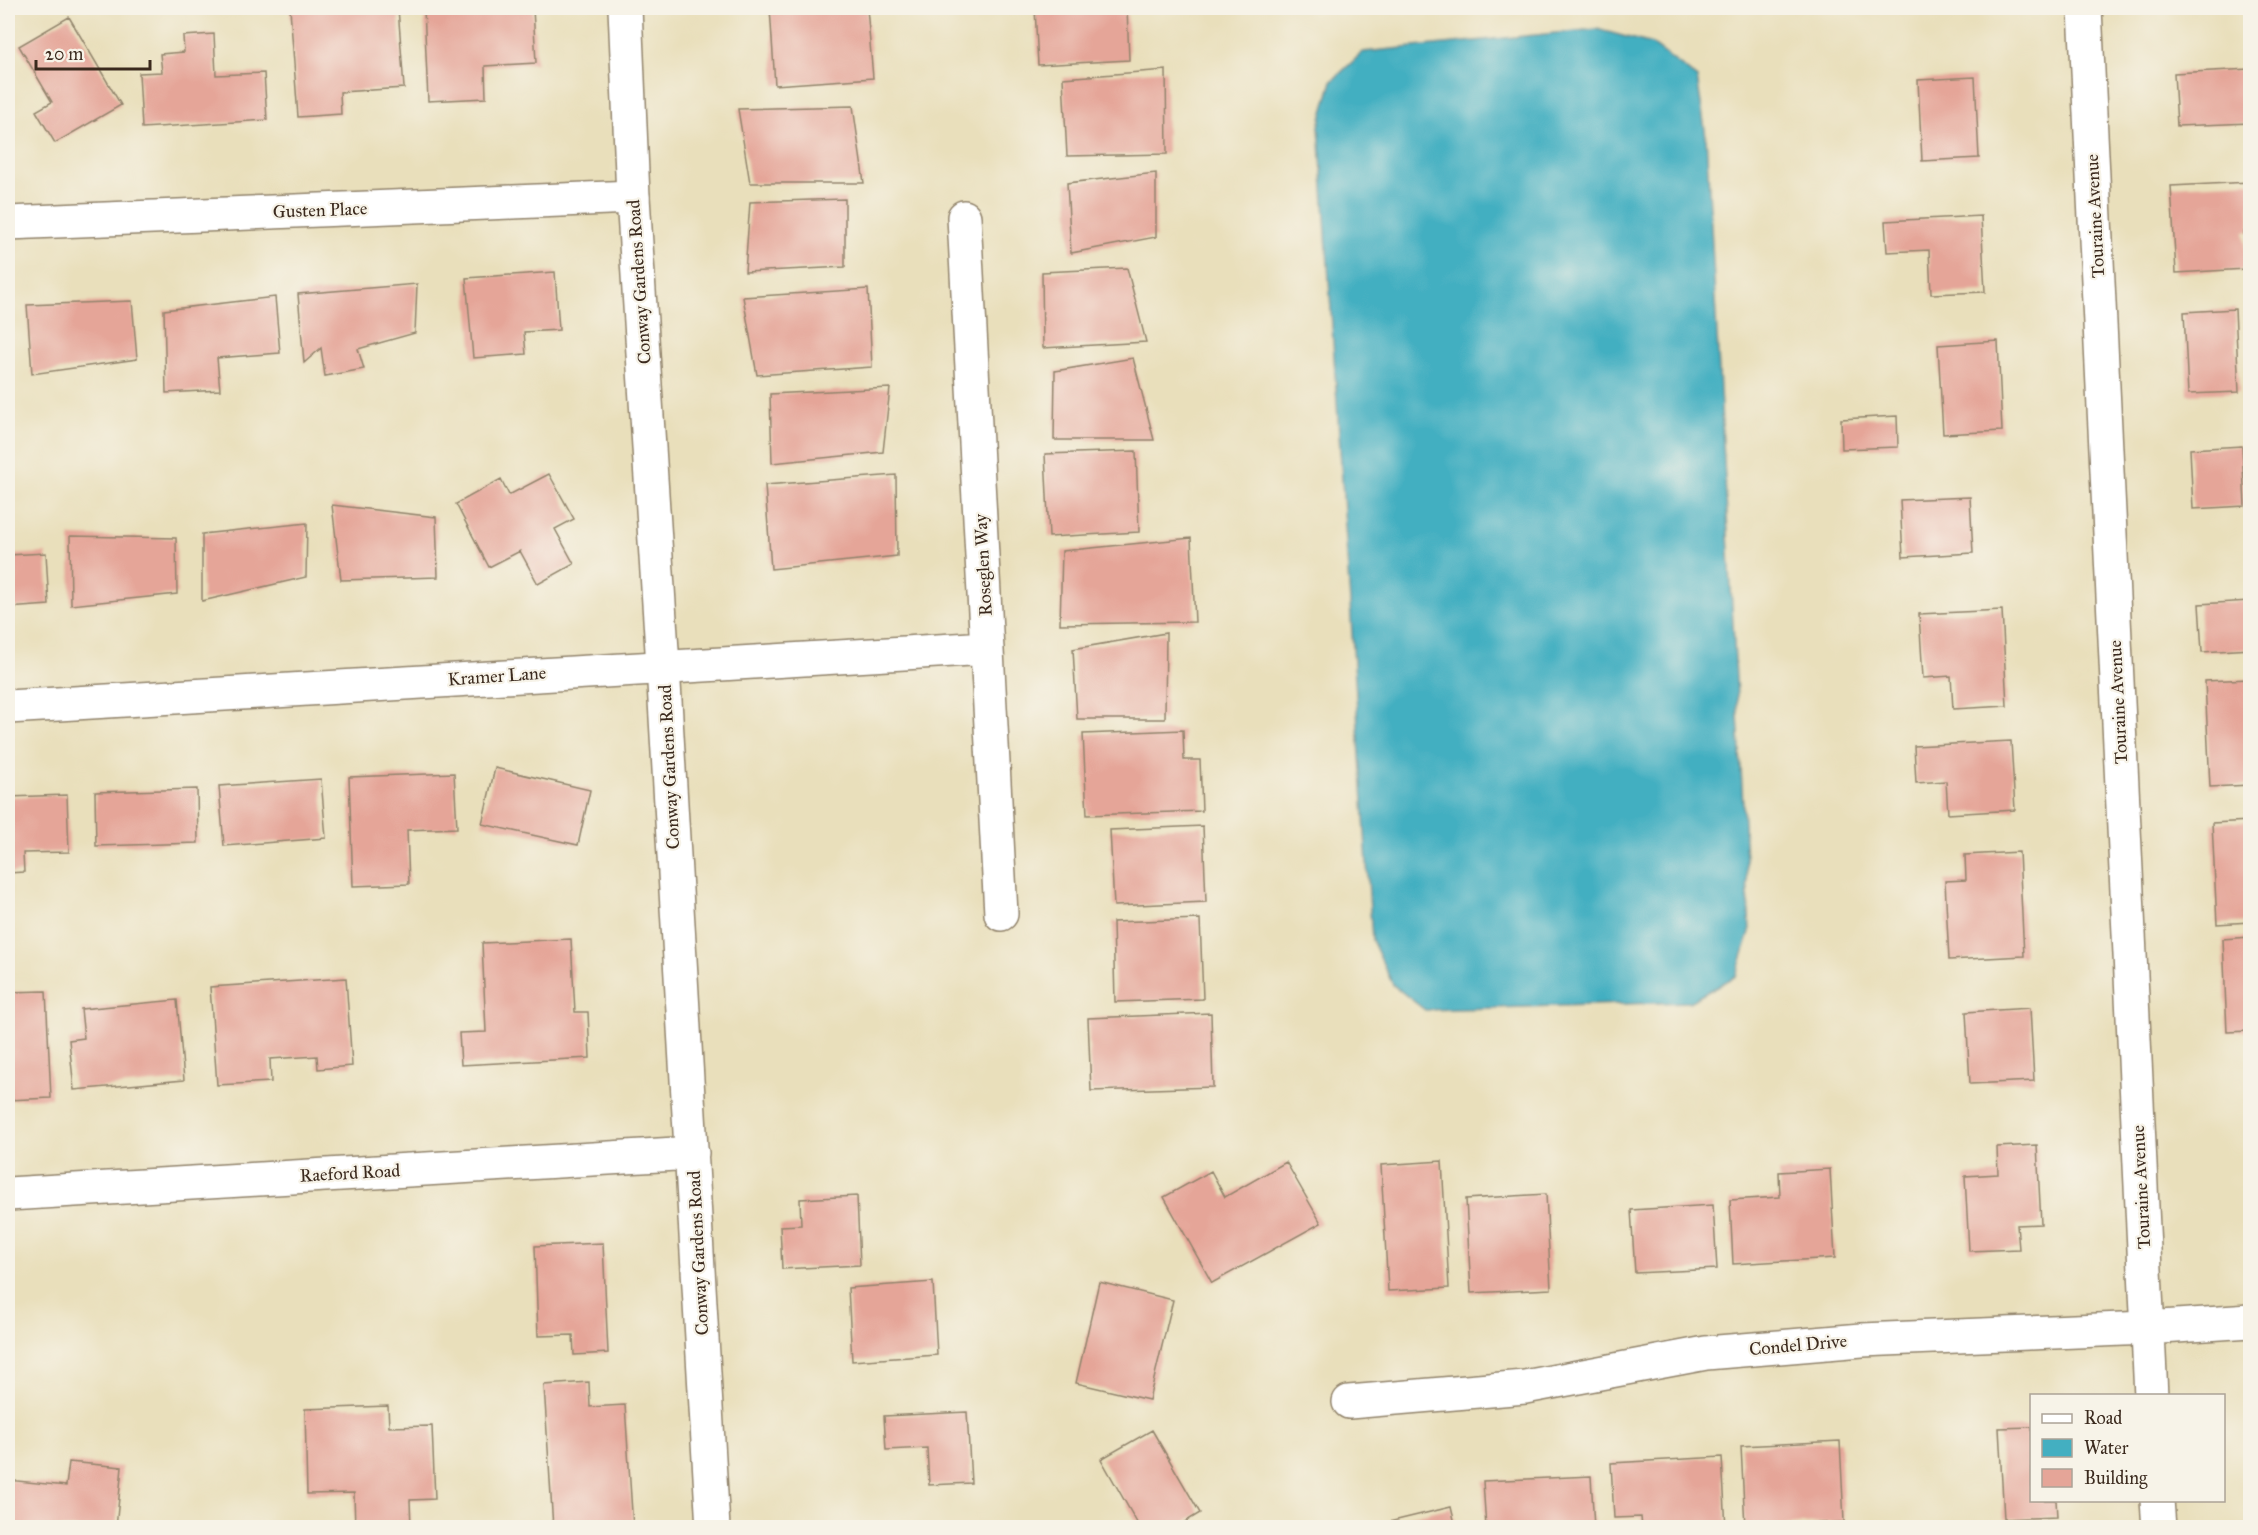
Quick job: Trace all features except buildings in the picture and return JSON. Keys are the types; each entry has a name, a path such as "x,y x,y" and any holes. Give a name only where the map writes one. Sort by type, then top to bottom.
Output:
{"street":[{"name":"Conway Gardens Road","path":"625,8 633,197 713,1527"},
{"name":"Touraine Avenue","path":"2085,8 2151,1394"},
{"name":"Gusten Place","path":"8,223 633,197"},
{"name":"Roseglen Way","path":"964,216 1001,914"},
{"name":"Kramer Lane","path":"8,707 987,648"},
{"name":"Raeford Road","path":"8,1194 692,1153"},
{"name":"Condel Drive","path":"1349,1402 1525,1387 1706,1353 1862,1340 2147,1328 2250,1321"},
{"path":"2157,1502 2158,1527"}],"water":[{"path":"1597,29 1652,44 1697,78 1706,136 1750,932 1736,976 1689,1002 1425,1010 1393,985 1372,940 1319,126 1332,81 1363,52"}]}
